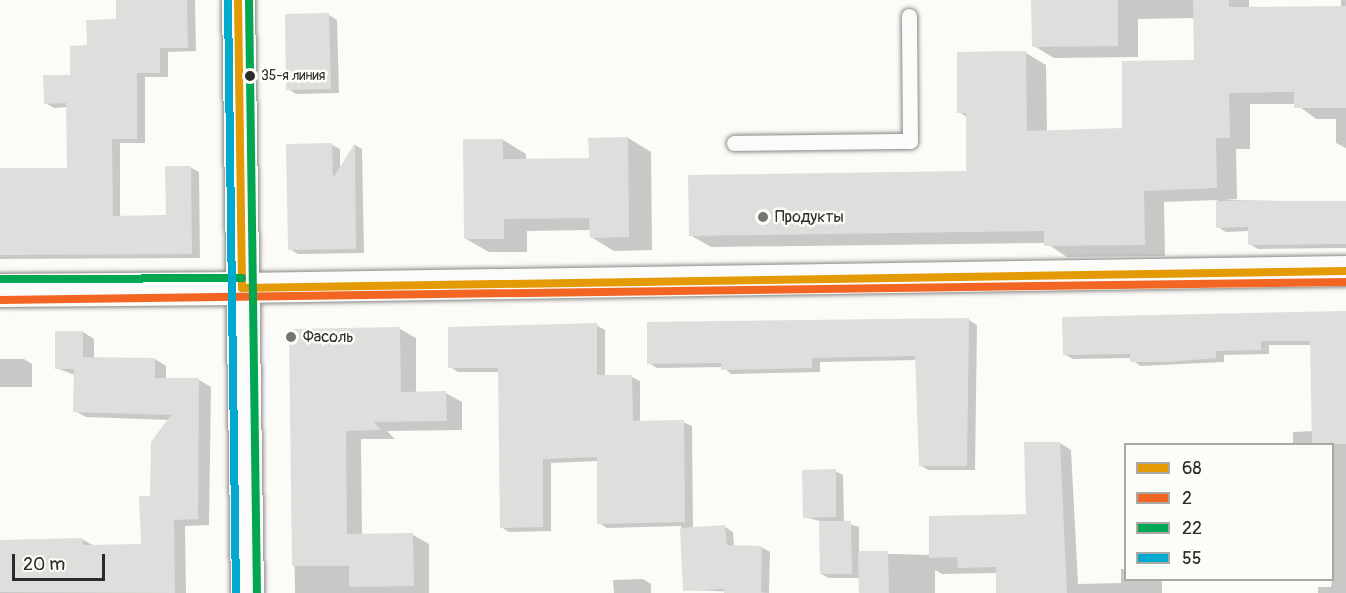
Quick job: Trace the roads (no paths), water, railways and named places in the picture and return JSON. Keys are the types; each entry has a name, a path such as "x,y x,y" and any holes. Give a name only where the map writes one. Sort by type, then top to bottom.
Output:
{"main road":[{"path":"238,0 247,593"},
{"path":"0,290 242,288"}],"street":[{"path":"242,288 1346,271"}],"lane":[{"path":"734,143 910,141 909,16"}],"place":[{"name":"35-я линия","path":"250,76"},
{"name":"Продукты","path":"763,217"},
{"name":"Фасоль","path":"291,337"}]}
